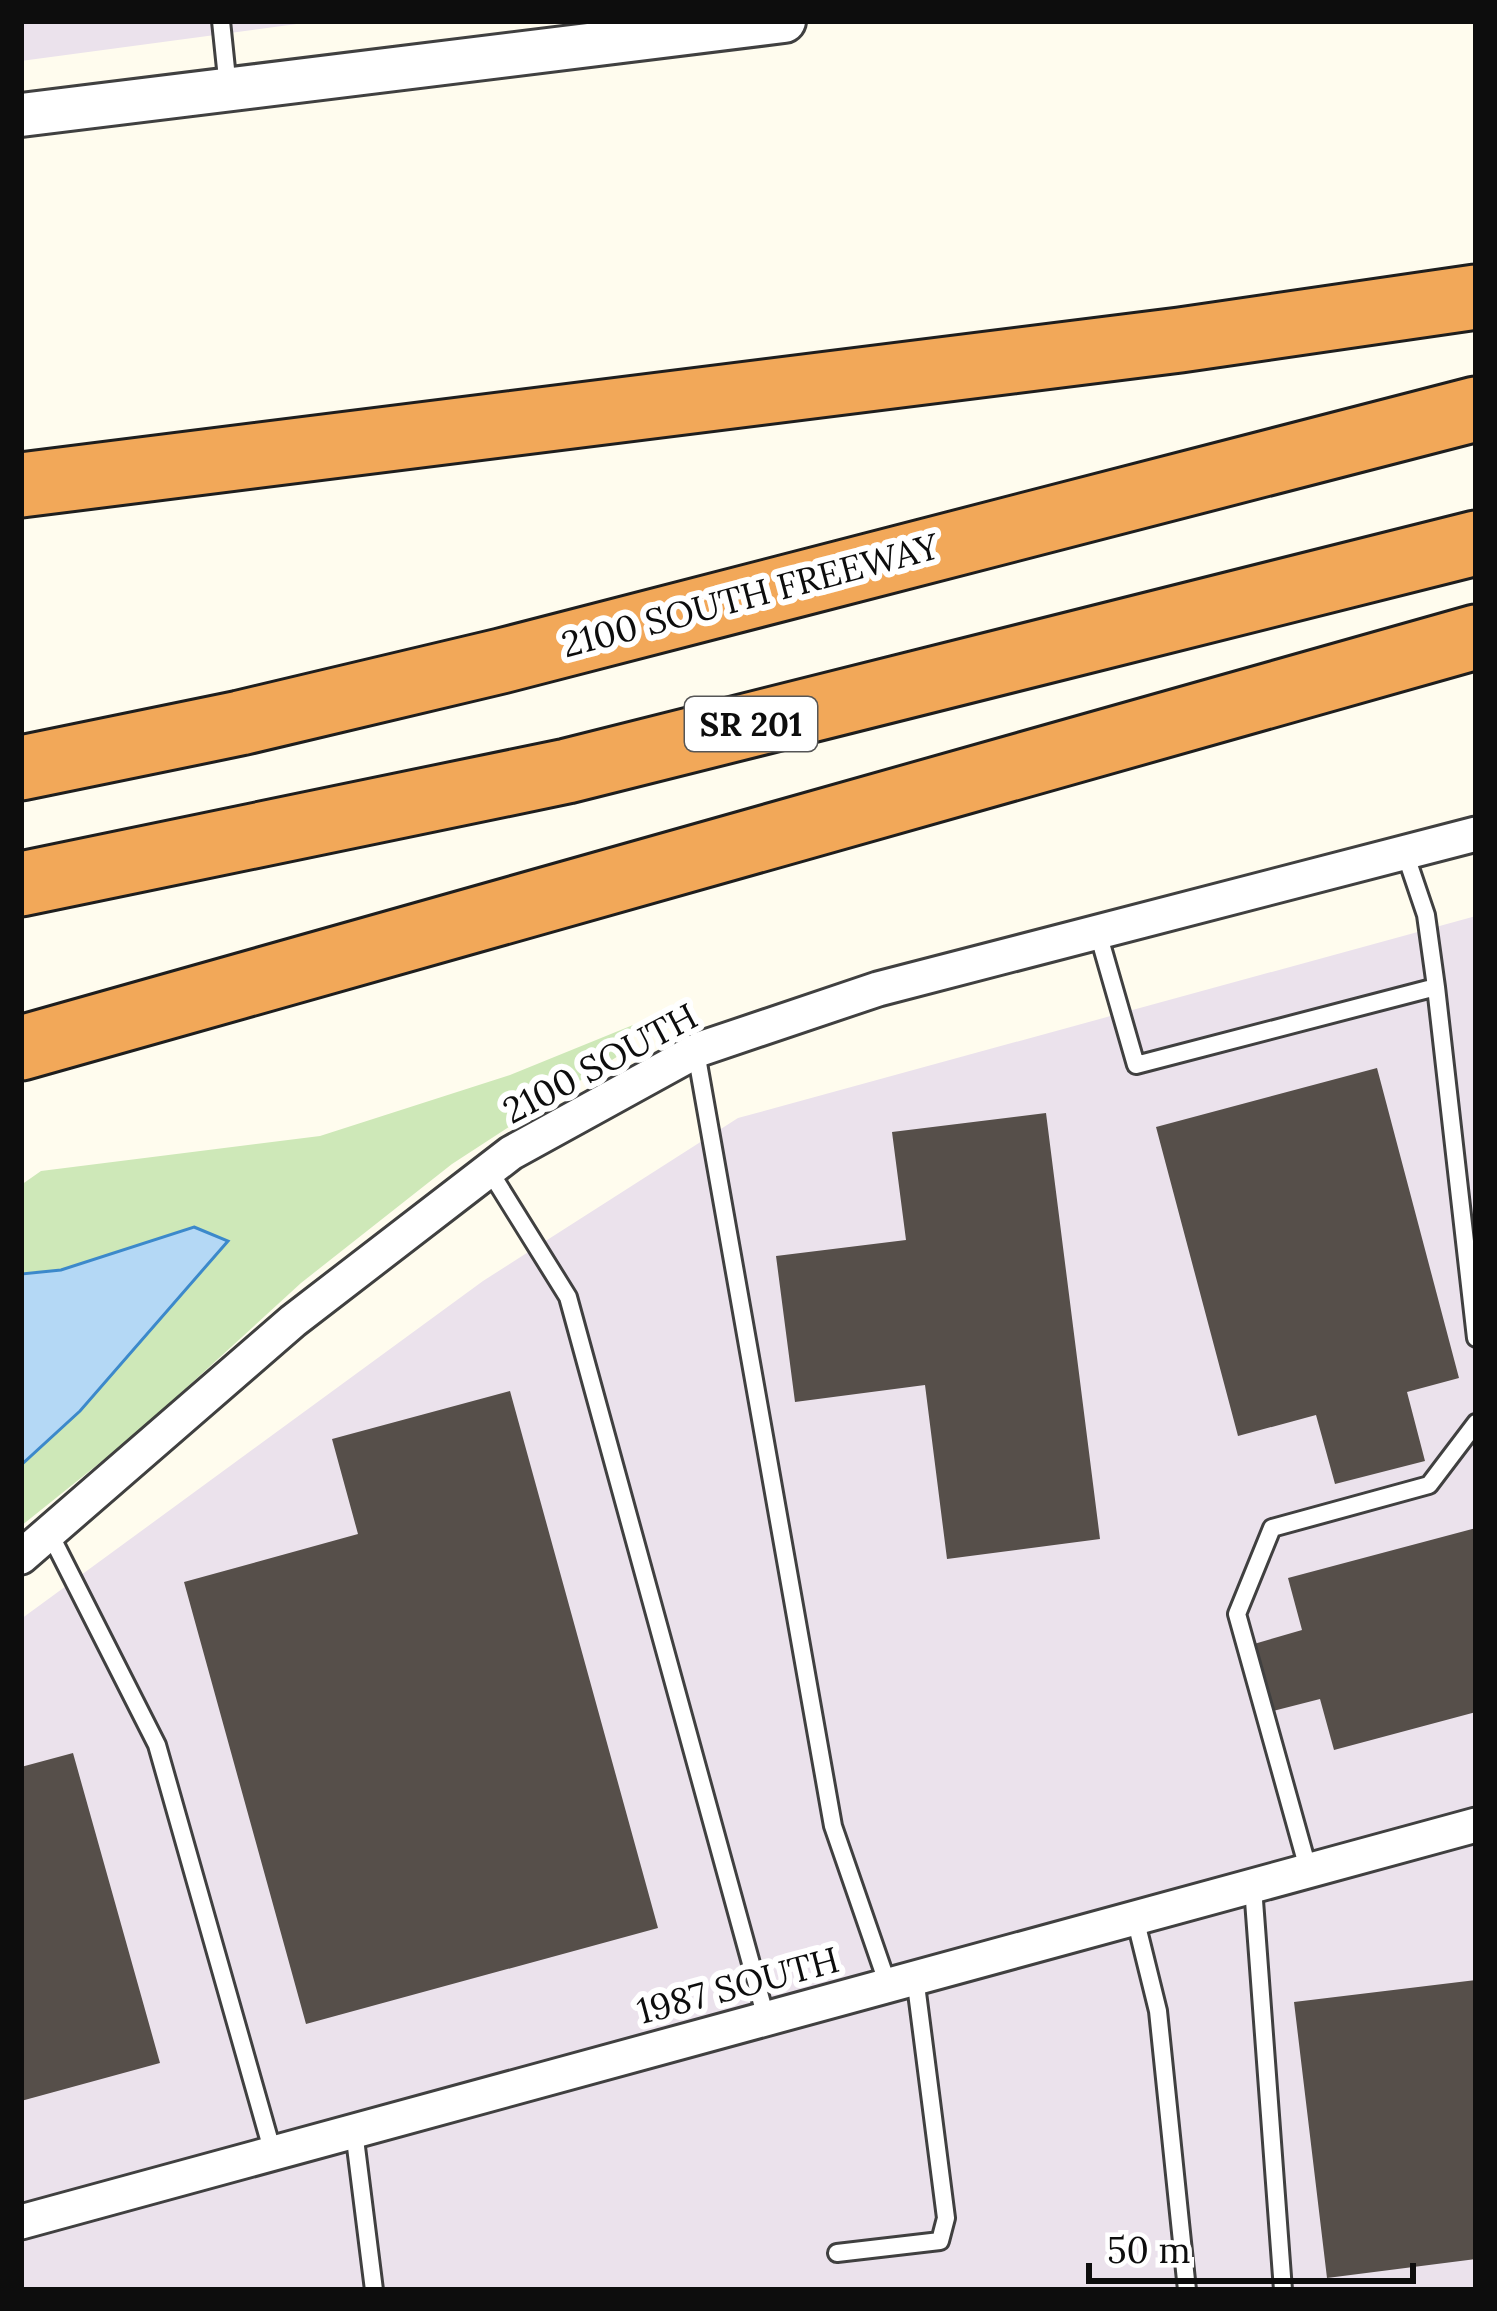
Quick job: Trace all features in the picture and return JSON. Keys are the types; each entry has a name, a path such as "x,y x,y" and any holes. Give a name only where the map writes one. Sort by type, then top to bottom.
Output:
{"highway":[{"path":"21,485 1180,340 1476,297"},
{"name":"2100 SOUTH FREEWAY","path":"21,768 240,724 501,661 1476,409"},
{"name":"SR 201","path":"21,884 567,771 1476,543"},
{"path":"21,1048 1476,638"}],"street":[{"path":"21,115 689,27 784,21"},
{"name":"2100 SOUTH","path":"21,1556 293,1322 511,1153 696,1052 878,989 1476,834"},
{"name":"1987 SOUTH","path":"21,2222 1476,1825"}],"lane":[{"path":"220,21 228,89"},
{"path":"1405,853 1426,915 1476,1338"},
{"path":"1098,933 1136,1065 1436,987"},
{"path":"696,1052 833,1826 902,1981 946,2218 940,2241 837,2253"},
{"path":"489,1170 568,1297 766,2018"},
{"path":"1309,1871 1237,1614 1272,1528 1429,1485 1476,1423"},
{"path":"49,1532 157,1745 273,2153"},
{"path":"1253,1887 1283,2290"},
{"path":"1136,1918 1159,2011 1187,2290"},
{"path":"354,2131 374,2290"}],"shaded area":[{"path":"21,21 319,21 21,61"},
{"path":"1476,916 1476,2290 21,2290 21,1619 483,1281 738,1118"}],"green space":[{"path":"633,1025 632,1047 452,1164 301,1283 137,1433 21,1526 21,1465 80,1411 61,1270 21,1274 21,1185 41,1171 320,1136 510,1075"}],"water":[{"path":"194,1227 228,1241 80,1411 21,1465 21,1274 61,1270"}],"building":[{"path":"1377,1068 1459,1378 1407,1392 1425,1461 1335,1484 1316,1415 1238,1436 1156,1127"},
{"path":"1046,1113 1100,1539 947,1559 925,1385 795,1402 776,1256 906,1240 892,1132"},
{"path":"510,1391 658,1928 306,2024 184,1582 358,1534 332,1439"},
{"path":"1476,1528 1476,1712 1334,1750 1320,1699 1273,1711 1254,1644 1302,1630 1288,1578"},
{"path":"73,1753 160,2063 21,2101 21,1767"},
{"path":"1476,1980 1476,2259 1327,2278 1294,2002"}]}
